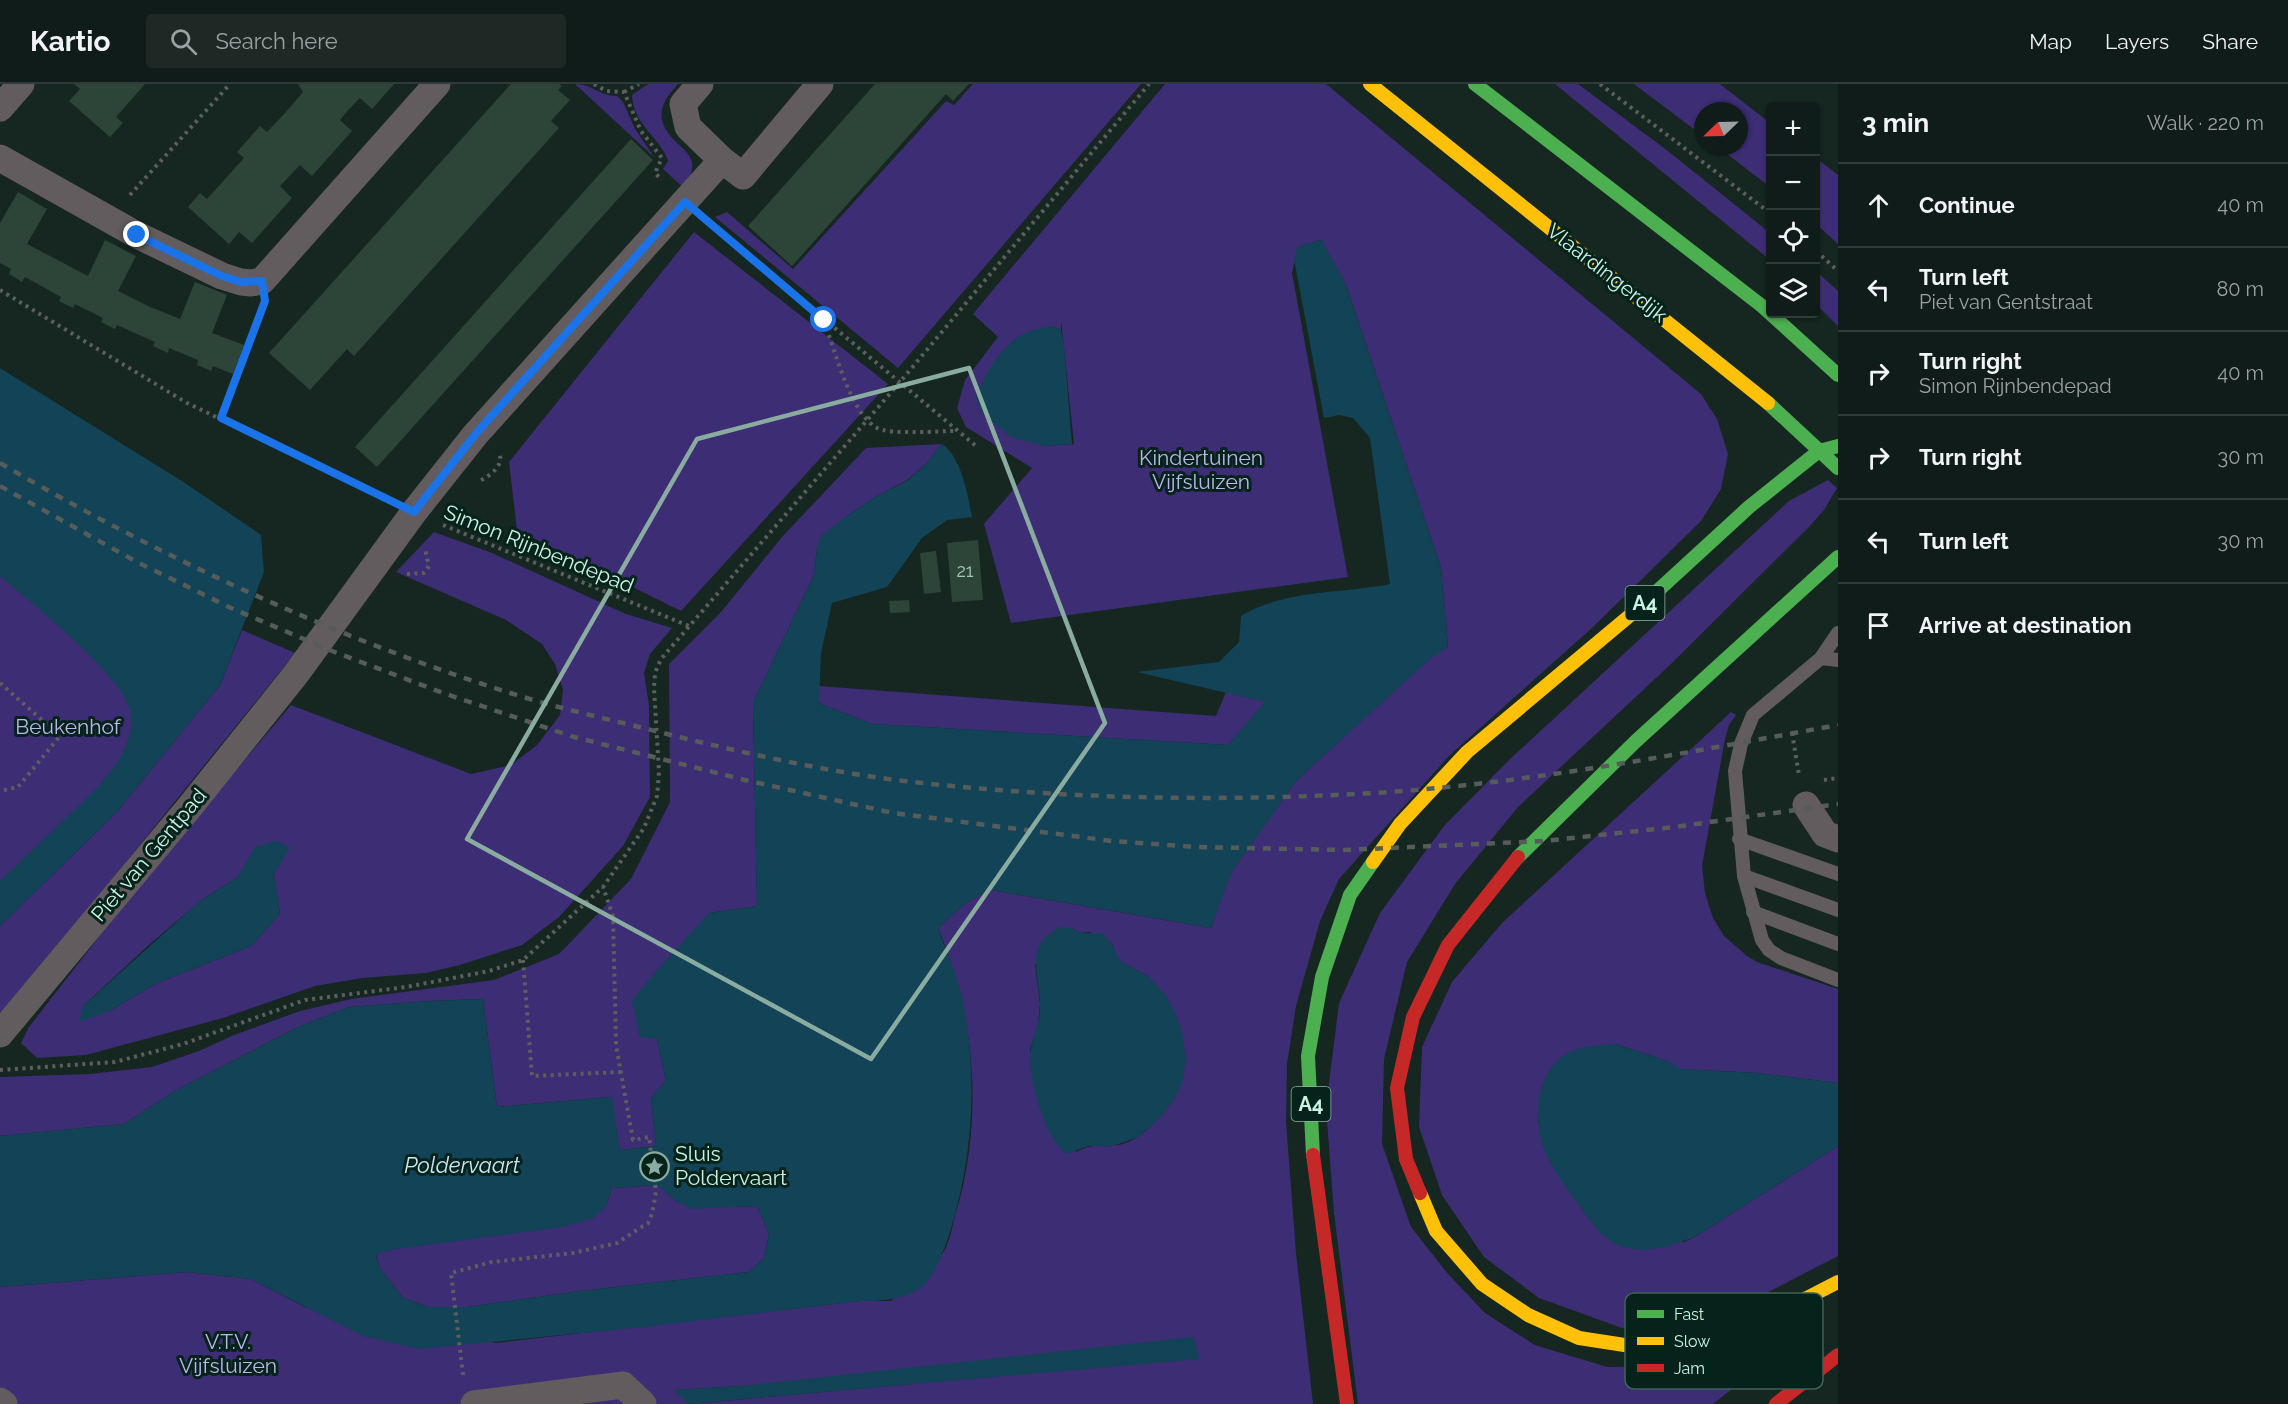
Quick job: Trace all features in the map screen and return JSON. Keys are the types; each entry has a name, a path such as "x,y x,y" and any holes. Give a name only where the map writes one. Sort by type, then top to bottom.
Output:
{"main road":[{"name":"Vlaardingerdijk","path":"1370,84 1725,367 1768,403 1838,468"},
{"path":"1475,84 1762,306 1838,375"},
{"path":"1819,451 1838,446"},
{"name":"A4","path":"1347,1404 1314,1169 1308,1056 1322,977 1350,895 1400,824 1467,752 1640,607 1749,507 1819,451"},
{"path":"1625,1345 1579,1338 1528,1315 1482,1284 1436,1231 1406,1159 1397,1088 1413,1017 1448,945 1514,861 1636,741 1838,556"},
{"path":"1817,1293 1838,1282"},
{"path":"1823,1367 1838,1355"},
{"path":"1776,1404 1795,1389"}],"street":[{"path":"0,108 21,84"},
{"path":"0,158 137,235 222,276 241,282 262,281 437,84"},
{"path":"700,84 682,104 688,126 722,160 743,176 820,84"},
{"name":"Piet van Gentpad","path":"0,1034 188,809 296,674 414,512 478,431 722,160"},
{"path":"1806,806 1825,834 1838,839"},
{"path":"469,1393 623,1385 643,1404"},
{"path":"0,1401 4,1404"}],"lane":[{"path":"1838,633 1821,658 1753,715 1741,744 1735,771 1739,839 1744,876 1762,939 1769,950 1781,958 1838,980"},
{"path":"1821,658 1838,660"},
{"path":"1739,839 1838,874"},
{"path":"1744,876 1838,910"},
{"path":"1753,912 1838,944"}],"path":[{"path":"126,200 230,84"},
{"path":"594,84 606,91 624,92 639,84"},
{"path":"0,1070 115,1062 183,1044 305,1000 406,987 489,970 523,960 603,887 644,828 657,796 659,772 655,673 662,659 900,382 1149,84"},
{"path":"1600,84 1766,210"},
{"path":"624,92 641,131 662,158 655,173 685,202 976,446"},
{"path":"1820,256 1838,272"},
{"path":"221,418 265,301 262,281"},
{"name":"Simon Rijnbendepad","path":"0,290 187,403 414,512 689,626"},
{"path":"824,320 854,404 867,420 879,429 956,431"},
{"path":"0,683 60,736 18,787 0,791"},
{"path":"1792,733 1806,806"},
{"path":"469,1393 451,1273 492,1262 573,1253 617,1243 648,1223 656,1192 649,1137 633,1140 615,1046 613,916 603,887"},
{"path":"523,960 532,1076 621,1072"}],"highlighted area":[{"path":"969,368 1105,723 871,1059 467,839 697,439"}],"green space":[{"path":"575,84 617,96 623,102 635,129 654,157"},
{"path":"648,84 678,84 667,98 662,118 668,132 691,158 691,172 684,188 663,169 668,161 660,145 637,115 632,95"},
{"path":"973,84 1141,84 898,368 715,217 727,212 793,269 946,101 954,105"},
{"path":"1165,84 1326,84 1701,394 1717,419 1728,454 1721,489 1701,521 1592,628 1449,756 1339,879 1320,921 1296,1006 1287,1064 1286,1122 1296,1253 1313,1404 689,1404 0,1404 0,1287 187,1272 251,1279 305,1307 496,1343 860,1301 891,1301 941,1256 949,1238 964,1180 970,1144 972,1070 961,998 938,928 967,902 991,890 1211,928 1230,873 1296,781 1431,657 1448,647 1441,568 1346,285 1321,240 1298,247 1292,273 1348,577 1011,623 984,524 1032,468 966,427 957,408 965,380 998,337 973,314","holes":["1061,321 1074,444 1044,446 982,384 997,358 1014,340 1051,326 1061,330","1071,928 1080,933 1090,932 1112,944 1118,960 1149,977 1175,1098 1140,1135 1122,1144 1091,1146 1076,1152 1030,1050 1038,1025 1040,1004 1035,965","1199,1358 689,1404 675,1390 741,1386"]},
{"path":"1555,84 1578,84 1668,151 1766,230 1766,257"},
{"path":"1634,84 1720,84 1743,102 1694,102 1694,129"},
{"path":"1748,106 1766,120 1766,184 1730,156 1748,156"},
{"path":"1820,161 1838,175 1838,244 1820,228"},
{"path":"694,232 888,384 681,611 517,530 509,462"},
{"path":"1820,275 1838,291 1838,326 1820,308"},
{"path":"942,444 927,463 906,481 877,496 847,516 817,548 814,575 753,703 757,906 709,913 657,1039 666,1080 651,1098 656,1146 620,1150 611,1097 497,1107 483,999 349,1007 296,1028 175,1091 124,1124 0,1136 0,1077 90,1074 152,1067 300,1011 351,999 494,980 559,954 631,879 670,802 669,664 721,612 782,537 866,448"},
{"path":"1828,480 1837,488 1824,510 1809,527 1672,663 1518,807 1455,884 1407,962 1384,1059 1382,1144 1411,1227 1448,1274 1485,1313 1535,1345 1607,1367 1625,1367 1625,1389 1732,1389 1713,1404 1358,1404 1334,1213 1326,1107 1339,1003 1380,913 1444,826 1509,760 1789,501"},
{"path":"434,532 492,553 626,614 672,628 650,654 644,673 649,705 650,797 623,846 559,917 522,945 460,965 426,973 362,978 315,986 223,1018 86,1055 37,1058 21,1043 29,1027 133,893 291,705 471,774 511,765 537,745 560,715 563,690 555,664 542,644 506,620 396,572","holes":["274,874 280,914 251,946 157,983 108,1012 83,1006 203,899 238,877"]},
{"name":"Beukenhof","path":"0,563 162,724 0,887"},
{"path":"242,630 295,653 0,1018 0,926 116,813 220,685"},
{"path":"819,686 1216,716 1226,692 1266,702 1228,745 872,724 819,703"},
{"path":"1731,712 1736,715 1729,725 1725,739 1702,866 1705,893 1713,918 1724,936 1747,956 1757,962 1838,989 1838,1083 1757,1073 1681,1069 1664,1060 1615,1044 1538,1120 1553,1164 1569,1191 1597,1229 1684,1242 1838,1146 1838,1256 1767,1293 1625,1293 1625,1328 1622,1328 1539,1298 1484,1257 1442,1195 1419,1127 1422,1047 1452,982 1502,923"},
{"path":"658,1185 677,1202 731,1207 757,1206 769,1234 764,1258 749,1272 580,1291 467,1307 429,1307 403,1298 379,1267 376,1253 606,1206 612,1188"}],"water":[{"name":"Poldervaart","path":"1322,240 1346,285 1441,568 1448,647 1431,658 1296,781 1231,873 1211,928 991,890 967,902 938,928 963,1001 971,1059 972,1088 968,1146 958,1204 942,1253 926,1284 907,1295 884,1300 645,1327 419,1349 363,1336 251,1279 187,1272 0,1287 0,1136 124,1124 175,1091 296,1028 349,1007 483,999 497,1107 612,1097 620,1150 656,1146 651,1098 666,1080 657,1039 640,1037 632,1001 709,913 757,906 753,703 814,575 817,548 821,536 877,496 907,481 927,463 942,444 949,450 959,467 972,517 947,520 922,538 887,587 832,603 821,653 819,703 872,724 1228,745 1265,702 1137,672 1219,662 1239,642 1241,616 1258,607 1295,597 1390,584 1370,438 1353,418 1339,415 1324,418 1294,259 1298,246","holes":["657,1185 677,1202 692,1209 757,1206 769,1234 764,1258 749,1272 580,1291 467,1307 429,1307 403,1298 379,1267 376,1254 396,1249 563,1227 594,1218 606,1206 612,1188"]},
{"path":"1051,326 1061,330 1064,346 1072,444 1044,446 1011,437 982,413 976,397 990,368 1010,343 1028,332"},
{"path":"0,368 185,483 261,535 264,572 220,685 116,813 0,926 0,881 107,777 124,749 132,722 130,709 109,676 52,620 0,576"},
{"path":"275,841 290,847 274,874 280,914 251,946 157,983 108,1012 79,1022 83,1006 200,901 238,877 255,847"},
{"path":"1060,927 1071,928 1080,933 1102,933 1112,944 1119,960 1149,977 1167,997 1177,1017 1183,1036 1186,1059 1183,1080 1175,1098 1159,1119 1138,1137 1113,1146 1088,1146 1067,1154 1051,1135 1039,1106 1030,1060 1040,1010 1036,971 1038,951 1049,934"},
{"path":"1615,1044 1664,1060 1682,1069 1757,1073 1838,1083 1838,1146 1698,1235 1655,1249 1619,1246 1605,1237 1593,1224 1557,1173 1546,1154 1538,1113 1543,1084 1558,1060 1581,1048"},
{"path":"1193,1337 1200,1359 688,1404 674,1390 741,1386"}],"building":[{"path":"74,84 145,84 116,117 123,123 110,137 69,101 80,89"},
{"path":"298,84 394,84 372,109 360,98 349,109 340,120 352,131 312,176 300,165 280,186 292,198 252,243 239,232 229,244 188,207 200,193 207,199 244,158 237,152 260,126 267,132 286,112 303,92"},
{"path":"511,84 559,84 562,86 558,90 570,100 551,121 559,128 354,356 347,349 310,390 269,353"},
{"path":"875,84 969,84 953,101 946,94 792,266 748,226"},
{"path":"631,139 653,160 377,467 355,447"},
{"path":"18,192 47,209 27,244 88,276 105,240 136,256 118,291 148,306 180,319 195,282 227,295 212,333 244,345 233,374 213,366 211,371 197,365 198,360 169,348 168,353 153,346 155,342 117,325 115,329 101,322 103,318 75,304 73,308 59,301 61,297 25,277 22,282 9,274 11,269 0,263 0,223"},
{"path":"978,540 983,600 952,602 947,543"},
{"path":"936,551 941,592 924,594 920,553"},
{"path":"909,600 910,612 890,613 889,601"}],"railway":[{"path":"0,463 63,499 190,565 320,623 455,675 538,701 675,736 769,758 896,780 1011,791 1126,797 1240,798 1355,794 1477,784 1537,776 1838,725"},
{"path":"0,486 137,562 231,608 332,651 443,693 574,737 745,780 893,813 1112,841 1196,847 1345,850 1544,841 1675,827 1838,804"}],"traffic: fast":[{"path":"1475,84 1762,306 1838,375"},
{"path":"1768,403 1838,468"},
{"path":"1640,607 1749,507 1819,451 1838,446"},
{"path":"1518,857 1636,741 1838,557"},
{"path":"1313,1155 1308,1056 1322,977 1350,895 1373,862"}],"traffic: slow":[{"path":"1370,84 1768,403"},
{"path":"1373,862 1400,824 1467,752 1640,607"},
{"path":"1420,1193 1436,1231 1482,1284 1528,1315 1579,1338 1625,1345"},
{"path":"1817,1293 1838,1282"}],"traffic: jam":[{"path":"1420,1193 1406,1159 1397,1088 1413,1017 1448,945 1518,857"},
{"path":"1313,1155 1347,1404"},
{"path":"1823,1367 1838,1355"},
{"path":"1776,1404 1795,1389"}],"place":[{"name":"Sluis Poldervaart","path":"654,1166"}],"route":[{"path":"137,235 222,276 241,282 262,281 265,301 221,418 414,512 478,431 685,202 824,320"}],"park label":[{"name":"Kindertuinen Vijfsluizen","path":"1201,470"},
{"name":"V.T.V. Vijfsluizen","path":"228,1354"}]}
